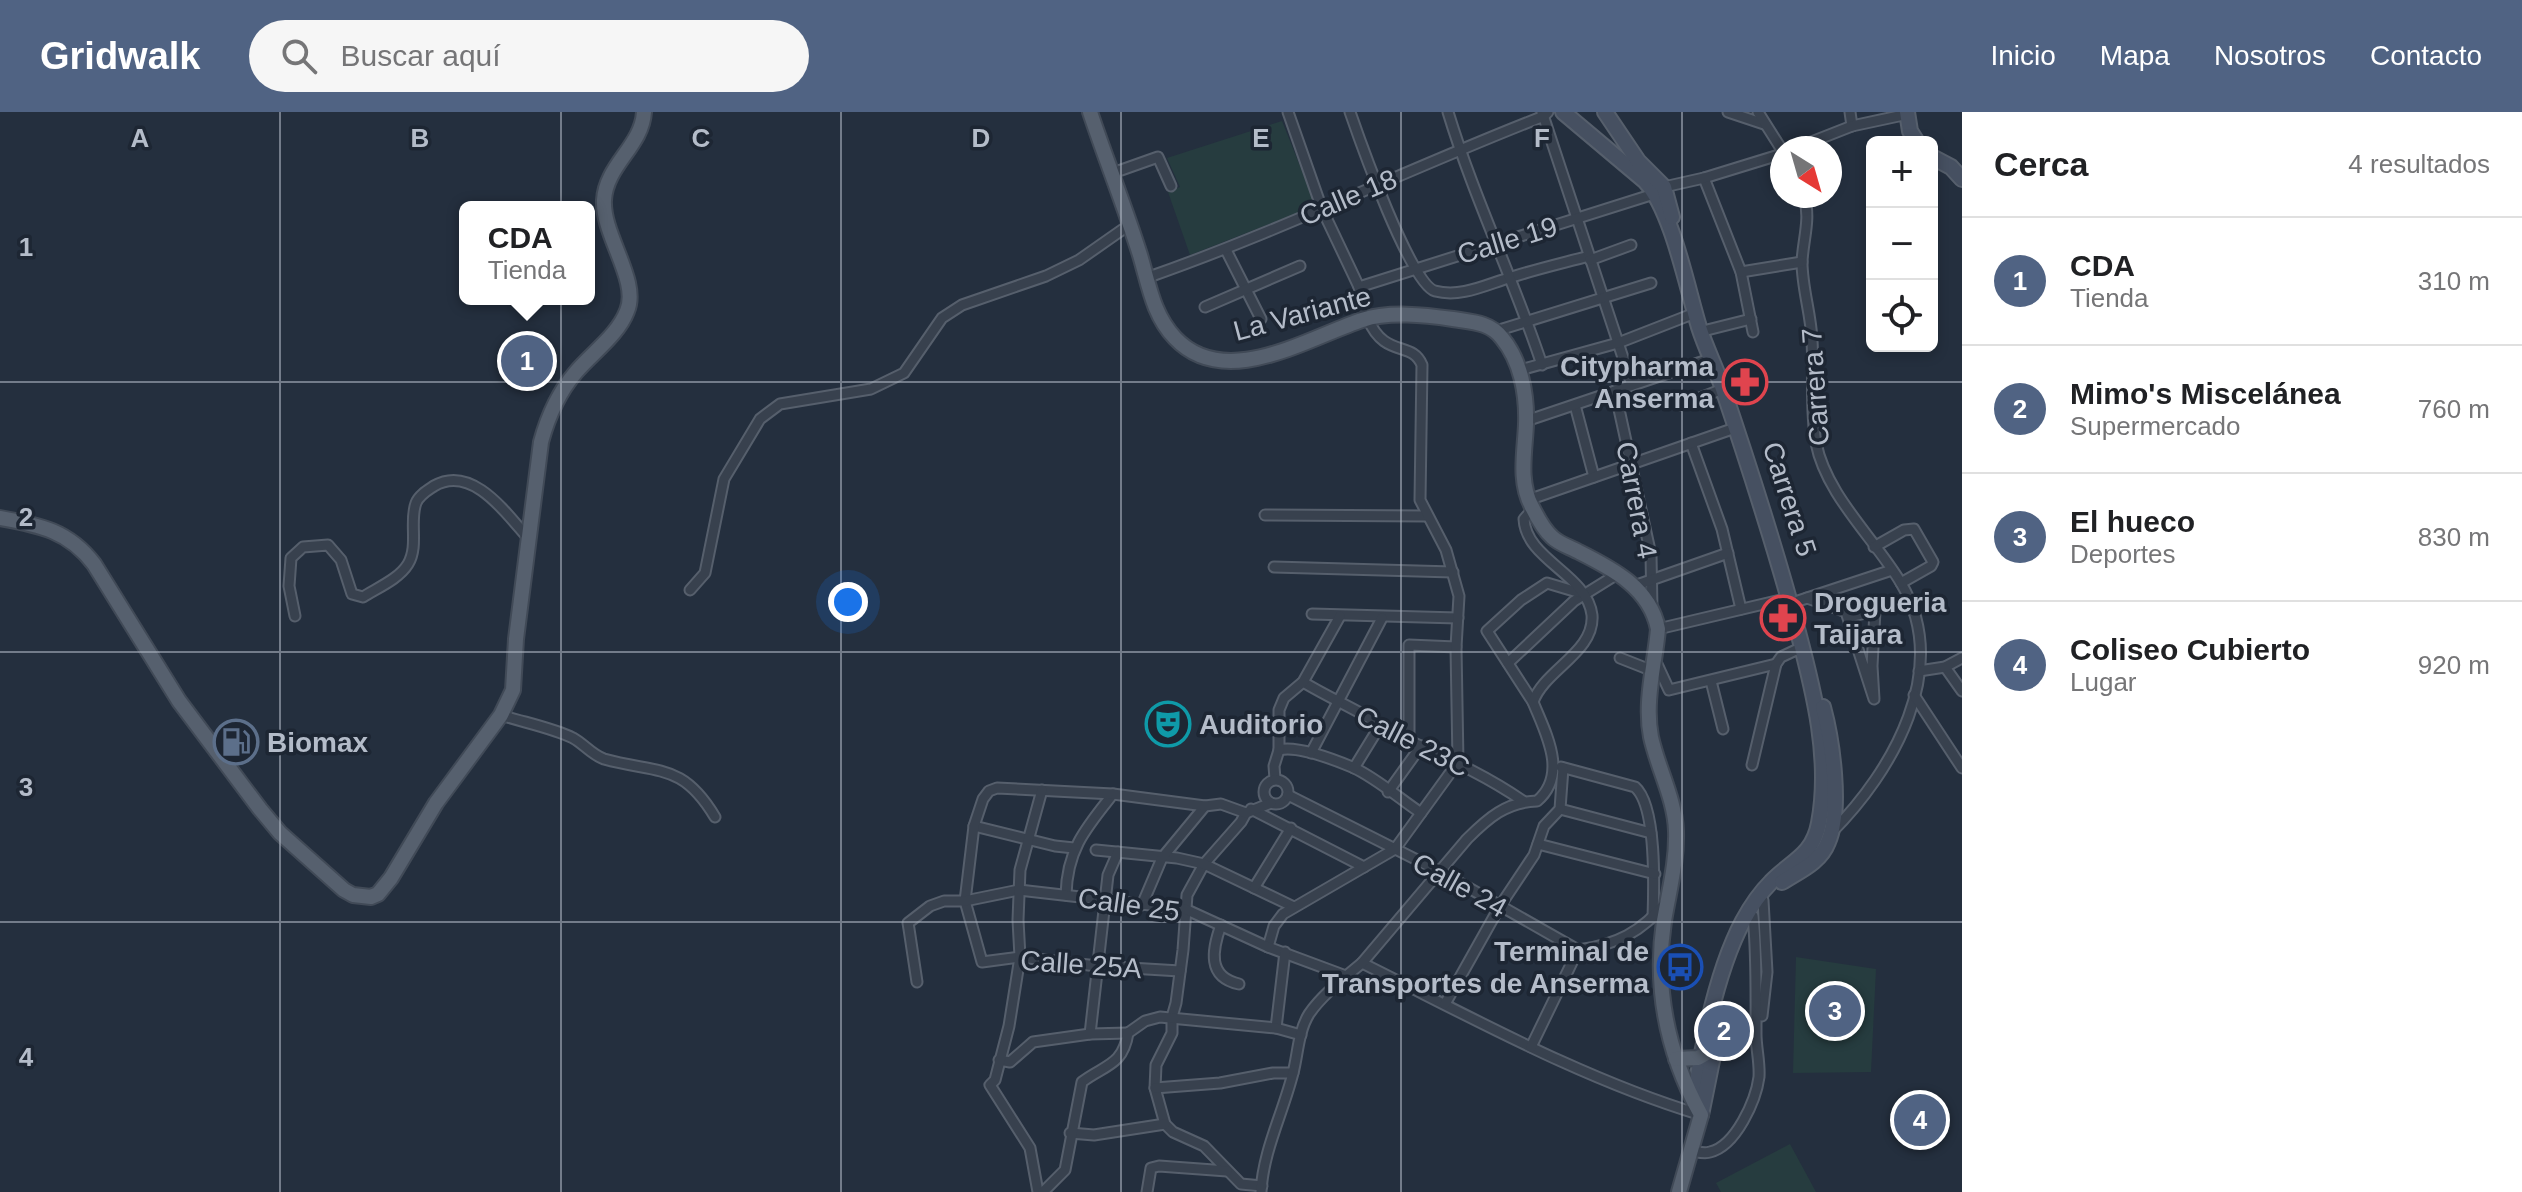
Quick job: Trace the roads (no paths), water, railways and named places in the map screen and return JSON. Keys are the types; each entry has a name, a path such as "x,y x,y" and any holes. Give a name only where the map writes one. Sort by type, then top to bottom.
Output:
{"main road":[{"path":"2,520 55,531 85,552 179,701 260,809 280,833 344,890 353,895 371,897 383,888 436,803 501,715 513,690 516,639 541,442 553,406 576,372 621,322 629,306 628,284 606,221 604,198 610,177 637,137 644,112"},
{"name":"La Variante","path":"1090,112 1162,321 1189,350 1210,359 1253,359 1312,341 1366,319 1396,316 1438,317 1479,323 1496,331"},
{"path":"1496,331 1520,370 1526,421 1523,463 1531,504 1553,538 1619,573 1634,586 1652,610 1658,629 1649,702 1651,737 1671,800 1676,829 1674,871 1662,939 1661,980 1665,1020 1676,1059 1697,1108"},
{"path":"1676,1059 1708,1053"},
{"name":"Carrera 5","path":"1682,1186 1692,1151 1697,1108"}],"street":[{"path":"1268,947 1274,926 1283,914 1395,849 1458,762 1456,647 1459,596 1440,537 1420,500 1421,359 1410,351 1383,343 1366,319 1359,287 1322,209 1288,112"},
{"path":"1350,112 1376,185 1415,269 1422,283 1438,292 1470,291 1631,245"},
{"path":"1448,112 1459,149 1511,277 1542,365"},
{"name":"Carrera 5","path":"1563,112 1659,190 1710,359 1797,599 1804,653 1818,717 1822,781 1819,823 1814,838 1799,861 1773,880 1743,920 1727,956 1697,1108"},
{"name":"Carrera 5","path":"1605,112 1659,190 1797,599 1828,726 1835,776 1828,843 1810,865 1779,884 1763,900 1742,935 1730,966 1708,1053"},
{"path":"1728,112 1764,124"},
{"path":"1758,112 1772,136"},
{"path":"1850,112 1852,126"},
{"path":"1545,113 1632,385"},
{"name":"Calle 18","path":"1146,278 1226,250 1545,113"},
{"path":"1827,136 1852,126 1908,113 1913,136"},
{"name":"Calle 19","path":"1359,287 1770,156"},
{"path":"1110,174 1158,157 1171,186"},
{"path":"1938,160 1951,167 1962,179"},
{"path":"1704,178 1741,272 1753,332"},
{"name":"Carrera 7","path":"1806,208 1808,227 1802,262 1812,338 1816,444 1828,477 1901,583 1920,639 1919,671 1914,695 1891,756 1874,785 1830,834"},
{"path":"690,590 705,573 724,479 760,419 780,404 871,389 904,373 942,318 962,305 1046,276 1079,260 1129,225"},
{"path":"1226,250 1261,319"},
{"path":"1741,272 1802,262"},
{"path":"1205,307 1300,266"},
{"path":"1496,331 1651,283"},
{"path":"1520,370 1618,343 1695,313"},
{"path":"1707,330 1751,319"},
{"path":"1526,421 1710,359"},
{"path":"1681,405 1723,389"},
{"name":"Carrera 4","path":"1615,391 1651,555 1652,610"},
{"path":"1575,405 1594,477"},
{"path":"1533,702 1539,690 1582,644 1589,631 1592,614 1584,594 1526,532 1524,519 1531,504 1594,477 1735,428"},
{"path":"1691,443 1728,553 1741,609"},
{"path":"295,616 289,586 291,558 303,547 328,545 341,560 352,594 363,597 408,565 417,502 438,484 455,480 475,484 529,539"},
{"path":"1265,515 1426,516"},
{"path":"1874,547 1910,528 1914,529 1933,562 1901,583"},
{"path":"1634,586 1728,553"},
{"path":"1274,567 1453,572"},
{"path":"1658,629 1797,599 1892,570"},
{"path":"1508,663 1551,620 1584,594 1619,573"},
{"path":"1445,1004 1500,906 1518,882 1544,826 1560,809 1558,766 1533,702 1487,631 1521,600 1547,583 1584,594"},
{"path":"1797,599 1846,612 1874,699 1875,611 1848,617"},
{"path":"1312,614 1458,618"},
{"path":"1275,779 1279,710 1284,698 1303,682 1340,616"},
{"path":"1311,753 1382,618"},
{"path":"1409,741 1409,645 1456,647"},
{"path":"1620,658 1654,665 1669,690 1778,661 1796,650 1804,653"},
{"path":"1919,671 1945,667 1962,658"},
{"path":"1752,765 1778,661"},
{"path":"1945,667 1962,691"},
{"path":"1711,681 1723,729"},
{"name":"Calle 23C","path":"1303,682 1381,724 1397,736 1458,762 1523,801"},
{"path":"1914,695 1962,768"},
{"path":"501,715 571,738 604,758 653,767 676,776 692,785 715,817"},
{"path":"1354,768 1381,724"},
{"path":"1388,792 1421,746"},
{"path":"1279,750 1285,748 1311,753 1354,768 1421,813"},
{"path":"1558,766 1635,787 1642,793 1651,833 1655,874 1653,918"},
{"path":"1275,779 1287,787 1288,795 1284,801 1249,811 1204,864 1187,895 1172,1033 1156,1065 1155,1088 1165,1124 1173,1132 1204,1146 1241,1184 1262,1189 1272,1137 1293,1073 1301,1035 1310,1014 1362,963 1485,821 1523,801 1537,801 1543,796 1558,766"},
{"path":"1271,803 1266,798 1265,787 1275,779"},
{"path":"965,901 974,826 983,799 989,791 997,788 1113,794 1205,806 1221,804 1249,811 1291,828 1364,867"},
{"path":"1042,790 1020,870 1020,957 1009,1026 995,1080 990,1085 1030,1148 1040,1192 1065,1170 1082,1082 1114,1063 1126,1043 1128,1033"},
{"path":"1066,895 1067,872 1074,848 1113,794"},
{"name":"Calle 24","path":"1288,795 1439,871 1578,950"},
{"path":"1142,905 1162,858 1205,806"},
{"path":"1560,809 1651,833"},
{"path":"974,826 1074,848"},
{"path":"1254,888 1291,828"},
{"path":"1538,844 1655,874"},
{"path":"1096,850 1177,858 1204,864 1294,907"},
{"path":"1090,1034 1108,875 1118,852"},
{"name":"Calle 25","path":"917,982 908,923 930,906 1019,890 1185,909 1268,947 1346,976"},
{"path":"1531,1047 1578,950 1619,941 1653,918 1669,899"},
{"path":"1756,1043 1767,972 1763,900"},
{"name":"Calle 25A","path":"965,901 982,962 1020,957 1180,971"},
{"path":"1692,1151 1711,1152 1722,1146 1743,1122 1750,1108 1759,1062 1753,916"},
{"path":"1221,925 1214,945 1218,974 1224,981 1239,984"},
{"path":"1276,1028 1285,952"},
{"path":"1362,963 1594,1078 1653,1100 1697,1108"},
{"path":"999,1060 1010,1062 1033,1042 1090,1034 1128,1033 1145,1021 1160,1017 1276,1028 1301,1035"},
{"path":"1155,1088 1293,1073"},
{"path":"1070,1133 1094,1135 1165,1124"},
{"path":"1147,1192 1151,1168 1227,1171"}],"place":[{"name":"CDA","path":"527,361"},
{"name":"Citypharma Anserma","path":"1745,382"},
{"name":"Drogueria Taijara","path":"1783,618"},
{"name":"Auditorio","path":"1168,724"},
{"name":"Biomax","path":"236,742"},
{"name":"Terminal de Transportes de Anserma","path":"1680,967"},
{"name":"El hueco","path":"1835,1011"},
{"name":"Mimo's Miscelánea","path":"1724,1031"},
{"name":"Coliseo Cubierto","path":"1920,1120"}]}
